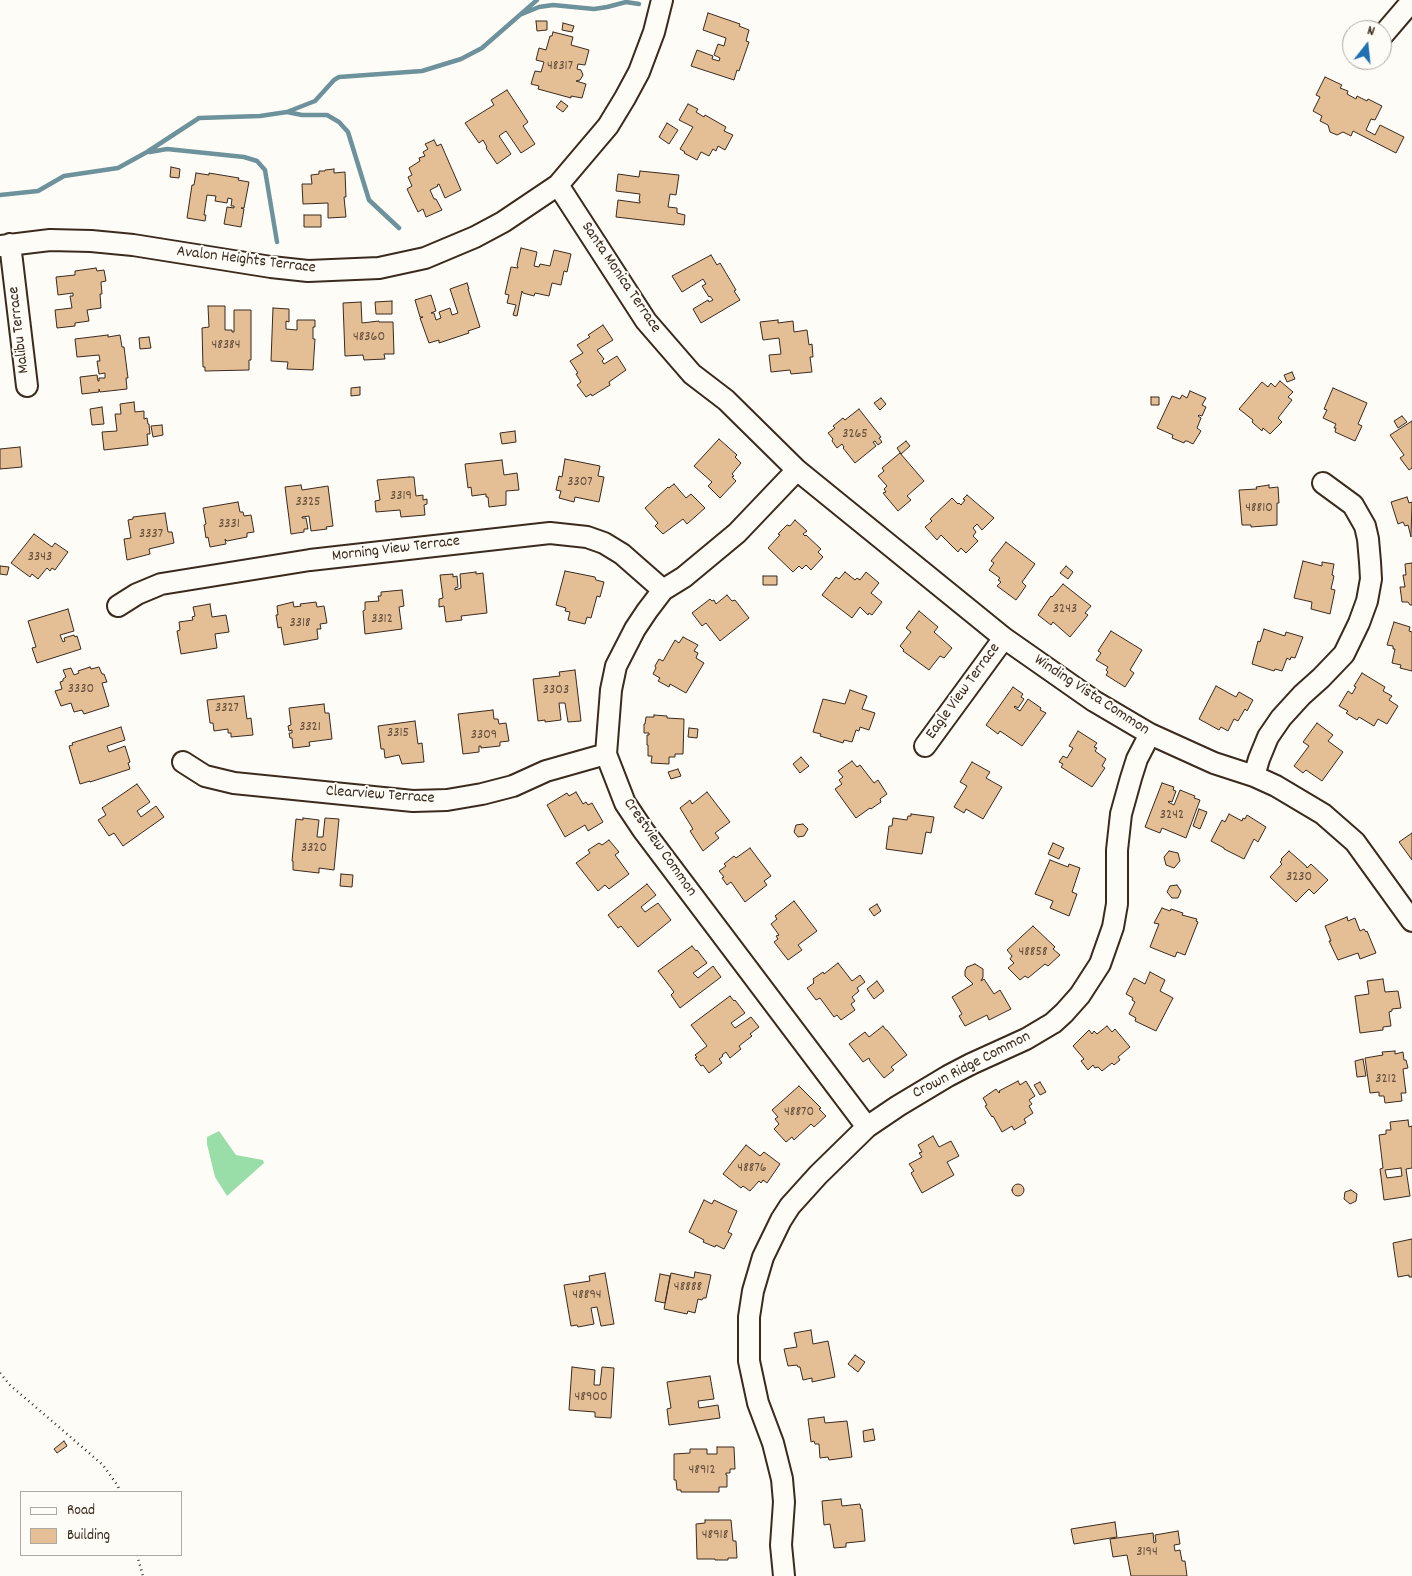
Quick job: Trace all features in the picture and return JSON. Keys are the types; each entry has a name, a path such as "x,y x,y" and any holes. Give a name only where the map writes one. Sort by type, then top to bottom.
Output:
{"street":[{"name":"Avalon Heights Terrace","path":"5,245 50,240 91,241 133,245 308,271 379,268 425,258 475,237 529,206 558,185 608,126 625,98 639,72 654,32 662,0"},
{"path":"1392,24 1412,1"},
{"name":"Santa Monica Terrace","path":"558,185 646,321 692,374 726,400 798,470"},
{"name":"Malibu Terrace","path":"5,245 27,386"},
{"name":"Crestview Common","path":"798,470 737,534 684,577 663,590 635,629 616,666 611,690 606,754 625,802 643,830 867,1127"},
{"name":"Winding Vista Common","path":"798,470 1004,638 1103,706 1150,734 1214,763 1254,776 1298,798 1323,814 1355,842 1412,921"},
{"path":"1254,776 1268,737 1281,718 1302,694 1344,654 1360,623 1367,601 1370,562 1365,526 1353,505 1323,483"},
{"name":"Morning View Terrace","path":"118,606 137,594 161,584 310,560 550,533 587,537 604,543 622,554 663,590"},
{"name":"Eagle View Terrace","path":"925,746 1004,638"},
{"name":"Crown Ridge Common","path":"784,1576 781,1545 784,1502 782,1479 773,1443 758,1403 749,1361 748,1324 753,1291 763,1257 790,1206 818,1174 867,1127 932,1085 971,1064 1026,1040 1052,1023 1069,1008 1086,986 1100,964 1113,927 1117,904 1117,850 1121,814 1134,768 1150,734"},
{"name":"Clearview Terrace","path":"183,762 205,776 234,783 421,800 447,800 513,786 546,771 606,754"}],"path":[{"path":"0,1373 10,1385 104,1464 120,1491"},
{"path":"137,1556 143,1576"}],"green space":[{"path":"219,1131 236,1155 263,1160 264,1163 227,1196 215,1177 207,1144 207,1137"}],"building":[{"path":"708,13 740,24 739,26 749,30 746,41 749,42 734,80 691,66 697,50 713,56 712,59 719,61 720,58 714,55 718,44 724,46 726,38 703,30"},
{"path":"536,21 547,21 547,30 537,31"},
{"path":"563,23 574,26 572,32 562,30"},
{"path":"553,32 573,37 571,45 589,50 585,65 578,64 577,69 581,70 583,75 580,80 576,81 586,84 582,98 571,96 571,98 538,89 539,86 531,84 535,71 541,72 544,62 536,60 539,48 546,50"},
{"path":"1325,77 1342,85 1340,88 1348,91 1347,94 1356,99 1357,96 1382,106 1375,120 1371,119 1366,130 1375,135 1380,125 1404,137 1396,153 1353,131 1351,136 1343,132 1337,135 1330,132 1328,125 1320,121 1322,116 1313,111 1320,97 1316,95"},
{"path":"507,90 528,122 523,126 535,144 521,153 506,131 499,136 511,154 497,164 483,140 479,143 465,123 494,105 491,100"},
{"path":"561,101 568,106 563,112 556,107"},
{"path":"688,104 698,109 696,112 704,117 705,115 726,127 724,131 733,135 725,150 718,146 716,151 713,149 709,156 701,152 697,160 680,149 693,127 679,120"},
{"path":"667,123 678,130 669,144 659,137"},
{"path":"434,140 437,146 441,144 461,190 445,198 439,184 430,190 442,210 426,217 423,209 418,212 407,189 412,186 408,177 412,175 409,168 420,161 419,158 425,156 423,152 428,149 425,144"},
{"path":"171,167 180,169 179,178 170,177"},
{"path":"334,169 334,173 345,172 346,197 344,197 346,217 328,218 328,203 303,204 302,184 312,184 311,175 319,174 319,171"},
{"path":"640,171 679,175 676,195 670,194 668,207 677,208 677,213 685,215 684,225 616,217 618,200 640,203 640,194 616,191 618,174 639,177"},
{"path":"196,173 209,175 209,173 239,178 238,180 249,182 244,208 241,208 244,209 241,227 224,224 227,207 234,208 234,206 231,206 232,199 228,198 227,203 215,201 216,196 207,195 205,221 187,218 192,185 194,185"},
{"path":"304,215 321,215 321,227 304,227"},
{"path":"521,248 537,252 534,266 539,267 540,264 550,266 554,250 571,254 567,272 564,271 561,285 552,283 549,296 535,293 534,296 522,291 517,316 513,315 516,305 507,303 509,295 505,294 511,267 518,268"},
{"path":"711,255 717,265 720,263 740,300 701,323 693,309 708,300 709,302 713,300 702,286 706,284 703,279 682,292 672,276"},
{"path":"96,268 97,271 104,270 106,281 101,282 101,308 87,310 89,321 75,323 75,326 57,328 55,310 72,308 70,296 73,296 73,293 58,295 56,277 75,275 75,271"},
{"path":"467,283 480,327 468,331 469,333 439,343 439,340 429,343 420,318 423,317 420,317 415,300 431,295 436,311 431,313 434,313 436,320 441,318 439,312 450,308 452,315 458,313 450,289"},
{"path":"392,301 392,314 376,314 375,302"},
{"path":"361,302 362,323 393,322 394,354 384,354 385,359 364,360 363,355 345,356 343,303"},
{"path":"208,306 225,306 225,330 232,330 232,332 234,332 234,310 251,310 251,360 249,360 249,370 205,371 205,367 203,367 202,328 209,327"},
{"path":"273,308 289,309 289,322 286,321 286,329 297,330 297,320 315,320 315,327 313,327 313,339 315,339 313,370 287,369 288,362 271,361"},
{"path":"778,320 778,323 793,321 794,332 807,330 809,345 812,344 813,357 810,357 812,372 791,374 790,370 771,372 769,355 781,354 779,338 763,340 760,322"},
{"path":"603,325 613,340 597,350 604,359 602,361 604,364 617,356 626,370 609,382 610,385 592,396 591,394 586,397 577,385 581,382 576,374 578,373 570,361 583,353 577,345 590,337 588,335"},
{"path":"108,335 108,337 120,335 122,347 124,347 128,378 126,378 127,389 100,392 99,389 99,392 82,394 80,377 97,375 99,381 99,378 105,378 105,373 99,374 97,361 100,361 99,355 77,357 75,339"},
{"path":"149,337 151,348 140,349 139,338"},
{"path":"1292,372 1295,379 1287,382 1284,375"},
{"path":"1280,381 1293,392 1288,397 1292,400 1278,418 1282,422 1270,434 1263,428 1262,431 1252,422 1253,420 1239,409 1262,382 1268,387 1271,383 1275,387"},
{"path":"360,387 360,395 351,396 351,388"},
{"path":"1333,388 1367,403 1358,424 1362,426 1355,441 1335,432 1336,424 1323,418 1327,410 1324,409"},
{"path":"1190,391 1206,398 1202,405 1206,407 1202,416 1198,416 1201,418 1197,428 1201,431 1193,444 1187,441 1184,443 1172,438 1173,435 1157,428 1172,396 1180,399 1182,395 1187,398"},
{"path":"1151,397 1159,397 1159,405 1151,405"},
{"path":"881,398 886,404 880,410 874,403"},
{"path":"134,402 135,412 144,411 144,419 147,418 149,424 150,434 147,434 148,445 104,450 102,432 117,431 115,414 121,414 120,404"},
{"path":"102,407 104,424 92,425 90,409"},
{"path":"859,409 881,437 879,438 882,442 878,445 875,441 873,442 876,446 855,463 842,444 837,448 828,433 843,418 845,420"},
{"path":"1402,416 1407,422 1398,428 1394,421"},
{"path":"1412,421 1412,468 1409,470 1400,458 1404,455 1390,435"},
{"path":"162,425 163,435 153,437 151,426"},
{"path":"515,431 516,442 502,444 500,433"},
{"path":"719,439 737,455 735,457 741,463 732,474 736,481 720,498 708,486 712,482 694,466"},
{"path":"906,441 910,446 901,454 897,448"},
{"path":"20,447 22,467 0,469 0,449"},
{"path":"900,453 924,481 907,496 911,500 898,511 883,493 886,492 884,489 887,486 878,476 884,471 882,468"},
{"path":"565,459 600,466 598,476 604,477 599,502 575,497 574,502 559,498 561,491 556,490 559,476 562,477"},
{"path":"502,460 504,475 517,473 519,490 506,491 506,505 489,507 486,494 472,496 471,487 468,488 465,464"},
{"path":"414,477 416,496 423,495 423,500 427,499 427,504 424,505 425,515 401,517 400,510 376,512 375,501 380,500 377,480"},
{"path":"674,484 686,498 691,494 705,508 687,524 683,519 663,534 655,526 658,523 645,508 668,487"},
{"path":"301,485 302,490 328,486 333,526 326,527 327,529 311,531 309,516 302,517 306,518 308,529 304,529 304,532 291,534 285,487"},
{"path":"1269,485 1269,488 1278,487 1277,525 1251,527 1251,525 1242,525 1239,490 1257,489 1256,487"},
{"path":"967,495 994,518 982,530 977,524 973,528 976,532 973,536 978,541 966,553 961,548 958,552 941,535 937,540 925,527 932,521 930,519 952,498 961,505"},
{"path":"1407,497 1409,503 1412,502 1411,537 1408,525 1405,526 1403,522 1398,524 1391,502"},
{"path":"238,502 240,512 243,512 244,516 251,515 254,532 247,533 247,537 227,541 225,539 226,544 210,547 208,537 206,538 203,508"},
{"path":"165,513 168,532 172,532 174,543 149,549 150,554 127,560 124,539 131,538 128,520 133,519 133,517"},
{"path":"795,520 807,531 803,534 821,549 818,552 823,557 811,570 806,565 802,569 799,566 793,572 768,548 780,535 778,534"},
{"path":"34,534 52,547 55,543 68,552 55,570 52,568 50,571 47,568 38,579 32,574 30,577 11,563"},
{"path":"1006,542 1035,564 1022,582 1026,586 1016,600 997,586 1001,582 998,580 1000,578 989,570 994,563 991,561"},
{"path":"1303,561 1322,566 1322,562 1334,564 1331,589 1335,590 1330,614 1311,609 1312,602 1294,598"},
{"path":"1412,563 1412,605 1410,605 1408,602 1402,602 1400,587 1405,587 1403,575 1406,575 1405,564"},
{"path":"0,566 9,567 7,575 0,574"},
{"path":"1066,566 1073,572 1068,579 1060,573"},
{"path":"565,571 595,577 596,580 604,582 600,597 597,596 591,618 587,617 585,624 568,620 570,612 565,611 566,608 556,605"},
{"path":"476,572 476,574 483,573 487,613 461,616 462,620 446,622 444,606 439,607 439,599 443,598 440,575 453,574 453,577 457,576 458,587 455,590 461,588 460,574"},
{"path":"845,572 855,580 857,578 860,580 866,572 879,583 871,593 882,602 872,615 869,613 868,615 860,607 852,618 822,595 836,577 839,579"},
{"path":"763,576 777,576 777,585 763,585"},
{"path":"1063,584 1091,606 1085,613 1088,615 1070,637 1053,622 1051,625 1038,615 1051,596"},
{"path":"402,590 404,606 399,607 402,629 365,634 363,611 365,610 365,602 379,601 378,596 381,596 381,592"},
{"path":"727,595 732,601 735,600 749,618 720,641 706,623 702,626 692,613 710,599 714,600 716,604"},
{"path":"293,602 294,607 301,606 300,604 316,602 317,607 324,606 327,623 320,624 321,629 317,629 318,639 284,645 281,627 278,628 277,606"},
{"path":"210,604 212,617 226,615 229,632 215,634 217,648 181,654 177,631 180,630 179,622 193,620 192,617 195,616 193,607"},
{"path":"68,609 74,631 60,635 63,642 65,641 64,638 77,636 81,649 37,663 32,648 36,647 28,621"},
{"path":"919,611 938,627 934,632 952,648 944,658 940,656 929,670 903,651 900,646 911,632 906,628"},
{"path":"1394,622 1410,627 1409,631 1412,632 1412,671 1400,668 1401,665 1392,663 1395,649 1393,649 1393,646 1387,645"},
{"path":"1264,629 1285,636 1286,632 1303,637 1295,658 1291,657 1290,660 1287,658 1282,671 1275,669 1274,671 1252,664 1258,641 1260,642"},
{"path":"1111,631 1142,650 1130,670 1134,673 1125,687 1106,675 1108,667 1096,660 1101,653 1098,651"},
{"path":"683,637 698,645 694,651 698,653 696,658 704,663 686,693 670,684 669,687 658,681 660,678 653,674 659,659 663,661 675,640 679,643"},
{"path":"90,667 91,669 99,667 102,674 104,674 107,682 102,683 109,706 84,714 82,710 74,712 71,703 61,706 55,691 62,689 60,682 66,677 63,670 71,668 74,675 79,673 78,671"},
{"path":"575,670 581,721 568,722 565,703 559,703 561,720 538,721 533,679 560,676 559,672"},
{"path":"1362,673 1385,687 1383,691 1392,696 1389,700 1398,706 1387,724 1378,719 1374,726 1359,717 1357,720 1346,713 1348,711 1339,706 1348,691 1352,694 1356,687 1354,686"},
{"path":"1216,686 1236,697 1239,692 1253,700 1247,711 1245,709 1238,721 1234,719 1228,731 1221,727 1219,730 1199,719"},
{"path":"1013,687 1023,694 1021,697 1024,699 1018,708 1014,707 1020,711 1028,699 1046,713 1022,746 1000,731 998,734 986,725"},
{"path":"850,690 867,696 862,709 875,713 869,730 860,727 859,731 856,730 852,742 844,740 843,743 813,732 823,699 845,704"},
{"path":"244,696 247,719 251,718 253,735 231,737 228,729 214,731 213,723 210,723 207,700"},
{"path":"324,704 325,713 329,713 332,739 309,742 310,746 293,748 292,738 290,738 289,733 292,733 292,730 289,731 288,726 291,725 289,708"},
{"path":"493,710 494,719 498,719 499,724 506,723 509,741 500,742 500,746 481,748 479,746 479,752 463,754 458,714"},
{"path":"654,715 684,719 683,754 675,754 675,757 669,757 669,764 651,763 652,756 648,756 647,735 649,733 644,733 644,724 646,717 654,717"},
{"path":"415,721 418,744 422,743 424,762 402,764 399,755 385,758 384,749 381,749 378,726"},
{"path":"1317,723 1333,735 1328,741 1343,752 1322,781 1306,770 1303,773 1294,766 1309,746 1303,742"},
{"path":"121,727 125,740 107,746 109,752 125,746 130,769 80,784 69,746 73,745 72,743"},
{"path":"689,728 698,729 697,738 688,737"},
{"path":"1078,731 1097,743 1094,747 1097,748 1095,751 1106,759 1102,766 1105,768 1092,787 1061,767 1063,764 1059,762 1063,756 1067,758 1073,748 1069,746"},
{"path":"801,757 809,766 800,773 793,764"},
{"path":"852,761 857,767 860,765 874,783 878,780 887,794 880,799 881,802 856,818 835,789 842,784 839,780 843,777 838,771"},
{"path":"972,762 990,772 986,778 1002,787 983,819 966,809 964,813 954,807 967,786 960,782"},
{"path":"678,769 681,776 671,779 668,772"},
{"path":"1162,783 1174,787 1173,790 1176,791 1172,802 1168,802 1174,805 1180,790 1200,800 1186,838 1162,828 1160,833 1145,827"},
{"path":"137,784 150,802 137,811 141,817 156,806 164,817 123,846 114,833 109,836 98,820 106,815 102,808"},
{"path":"576,792 583,804 586,802 588,805 592,803 603,822 588,831 585,825 565,837 547,805 567,793 569,796"},
{"path":"707,792 730,822 715,833 719,838 703,851 690,831 693,829 680,808 690,800 692,804"},
{"path":"1199,809 1207,812 1200,829 1193,826"},
{"path":"911,814 934,817 931,833 926,832 922,854 886,849 889,826 892,826 893,818 907,820"},
{"path":"1229,814 1242,821 1247,815 1266,827 1258,842 1254,839 1244,859 1211,841 1222,820 1225,822"},
{"path":"303,818 319,820 317,837 323,837 325,818 339,819 334,870 319,868 319,873 293,870 292,861 296,819 303,820"},
{"path":"803,824 808,829 804,836 798,837 794,832 796,825"},
{"path":"1412,833 1412,860 1399,842"},
{"path":"609,840 619,852 615,855 629,874 609,889 605,885 598,891 576,863 590,853 588,850 599,843 602,845"},
{"path":"1053,843 1064,848 1059,859 1048,854"},
{"path":"750,848 771,876 764,881 767,885 745,902 731,882 727,885 719,871 734,856 736,858"},
{"path":"1169,851 1178,853 1180,861 1174,868 1166,865 1164,857"},
{"path":"1289,851 1307,868 1311,864 1328,880 1314,894 1309,889 1296,902 1270,877 1282,864 1280,862 1281,859"},
{"path":"1050,860 1068,867 1069,864 1080,868 1072,892 1077,894 1069,916 1050,908 1053,901 1035,894"},
{"path":"341,874 353,875 352,887 340,886"},
{"path":"647,884 656,895 641,907 645,912 658,903 671,920 638,947 621,926 618,928 608,915"},
{"path":"1177,885 1181,891 1178,898 1172,898 1167,892 1170,886"},
{"path":"794,901 817,931 798,945 802,950 788,960 774,942 778,939 776,936 779,935 771,924 777,919 775,916"},
{"path":"877,904 881,911 874,916 869,909"},
{"path":"1162,908 1170,911 1171,909 1183,913 1182,915 1197,919 1196,921 1198,922 1185,955 1177,952 1175,957 1150,947 1159,924 1154,923"},
{"path":"1347,917 1348,921 1355,918 1360,931 1364,929 1367,931 1376,953 1360,959 1358,953 1338,960 1329,941 1331,941 1325,926"},
{"path":"1033,926 1055,947 1053,949 1060,955 1048,966 1045,964 1028,978 1025,976 1020,980 1008,968 1014,963 1010,959 1012,956 1007,950"},
{"path":"692,946 707,963 693,973 698,978 713,966 721,977 680,1008 671,995 674,992 658,971"},
{"path":"838,963 852,981 860,975 865,982 857,988 859,991 852,997 855,1001 851,1004 855,1010 841,1020 837,1015 834,1017 820,998 816,1000 807,988 814,983 813,979 823,972 824,974"},
{"path":"975,964 983,969 981,981 984,979 994,994 1000,990 1011,1009 989,1020 987,1015 965,1026 959,1016 962,1014 952,997 973,984 965,976 965,971 967,967"},
{"path":"1150,972 1165,980 1160,991 1173,998 1156,1031 1135,1021 1136,1018 1129,1014 1135,1002 1132,1000 1133,998 1126,994 1134,978 1145,984"},
{"path":"1383,979 1385,992 1398,991 1401,1008 1392,1009 1389,1012 1391,1026 1383,1027 1383,1030 1360,1033 1355,996 1369,994 1367,981"},
{"path":"877,981 884,991 874,999 867,989"},
{"path":"730,996 745,1013 731,1023 735,1028 751,1017 759,1027 750,1034 752,1036 739,1046 741,1049 730,1058 726,1052 722,1055 719,1059 722,1063 709,1073 695,1058 697,1057 695,1055 707,1046 691,1025"},
{"path":"883,1026 907,1055 891,1067 894,1070 884,1078 869,1058 863,1062 849,1044 865,1032 869,1037"},
{"path":"1107,1026 1112,1032 1115,1029 1130,1047 1118,1057 1120,1060 1114,1065 1112,1063 1102,1071 1093,1065 1088,1070 1081,1061 1084,1059 1073,1046 1089,1030 1092,1034 1094,1031 1097,1034"},
{"path":"1395,1051 1395,1054 1403,1052 1404,1060 1406,1060 1408,1068 1403,1069 1406,1093 1401,1093 1402,1101 1385,1103 1384,1096 1379,1096 1379,1092 1370,1093 1365,1058 1383,1055 1382,1052"},
{"path":"1363,1059 1366,1076 1357,1077 1355,1061"},
{"path":"1018,1081 1020,1085 1026,1081 1035,1096 1029,1100 1032,1104 1029,1106 1033,1113 1024,1119 1026,1123 1014,1130 1012,1126 1002,1132 985,1106 987,1105 983,1098 996,1089 999,1093 999,1091"},
{"path":"1040,1082 1046,1092 1040,1095 1034,1085"},
{"path":"799,1086 821,1108 819,1109 826,1116 814,1127 811,1124 794,1140 792,1137 786,1142 774,1129 779,1124 775,1119 778,1117 772,1110"},
{"path":"1408,1120 1409,1127 1412,1126 1412,1168 1406,1169 1410,1196 1384,1200 1380,1169 1383,1168 1379,1135 1386,1134 1386,1130 1391,1130 1390,1122","holes":["1401,1168 1402,1176 1387,1178 1385,1170"]},
{"path":"933,1136 939,1147 951,1141 959,1156 947,1162 954,1175 922,1193 911,1173 914,1171 909,1164 922,1157 919,1153 922,1152 918,1145"},
{"path":"746,1145 760,1156 764,1152 780,1164 767,1183 763,1180 761,1183 759,1181 750,1191 743,1186 741,1188 723,1174"},
{"path":"1018,1184 1024,1190 1018,1196 1012,1190"},
{"path":"1351,1190 1357,1194 1356,1201 1350,1204 1344,1199 1345,1192"},
{"path":"704,1200 712,1204 714,1200 737,1211 728,1232 732,1234 724,1249 703,1242 704,1240 689,1232"},
{"path":"1412,1239 1412,1277 1409,1277 1409,1275 1398,1277 1393,1243"},
{"path":"695,1272 711,1275 706,1298 698,1299 695,1313 688,1311 687,1314 664,1309 671,1273 694,1278"},
{"path":"605,1273 614,1324 601,1326 597,1307 591,1308 594,1324 578,1327 577,1325 571,1326 564,1285 590,1281 589,1276"},
{"path":"660,1274 670,1276 665,1303 655,1301"},
{"path":"811,1330 813,1344 828,1341 835,1377 812,1382 812,1378 803,1380 800,1367 797,1365 788,1366 784,1349 797,1347 794,1333"},
{"path":"855,1355 865,1362 858,1372 848,1364"},
{"path":"572,1367 595,1370 594,1385 600,1385 602,1367 614,1368 611,1418 595,1417 595,1412 569,1410"},
{"path":"710,1376 714,1399 698,1401 699,1408 718,1405 720,1418 669,1425 667,1409 671,1408 667,1382"},
{"path":"824,1417 825,1423 847,1421 852,1457 829,1460 828,1457 820,1458 819,1444 815,1444 814,1441 811,1442 808,1419"},
{"path":"873,1429 875,1440 864,1442 863,1431"},
{"path":"64,1441 67,1446 57,1453 54,1449"},
{"path":"717,1447 734,1447 735,1469 730,1469 730,1473 726,1473 727,1487 719,1487 719,1492 681,1492 681,1490 677,1490 676,1480 674,1480 674,1454 690,1453 690,1449 707,1449 707,1454 717,1454"},
{"path":"841,1499 842,1506 860,1504 865,1541 846,1543 846,1547 834,1548 830,1524 824,1525 822,1501"},
{"path":"705,1520 731,1520 733,1541 736,1541 737,1558 728,1558 728,1560 697,1559 696,1524 705,1523"},
{"path":"1115,1522 1117,1537 1074,1544 1071,1529"},
{"path":"1178,1531 1180,1544 1174,1545 1175,1551 1180,1550 1182,1561 1185,1561 1187,1576 1131,1576 1127,1555 1113,1557 1110,1539 1153,1533 1154,1543 1156,1542 1155,1535"}],"waterway":[{"path":"0,195 38,191 64,176 118,168 147,152 199,118 260,116 287,112 315,101 339,77 422,71 461,59 482,48 537,0"},
{"path":"522,14 539,7 553,5 594,9 626,2 639,4"},
{"path":"287,112 302,115 327,115 339,122 348,132 369,200 399,228"},
{"path":"150,152 167,149 244,157 257,161 265,170 277,242"}]}
